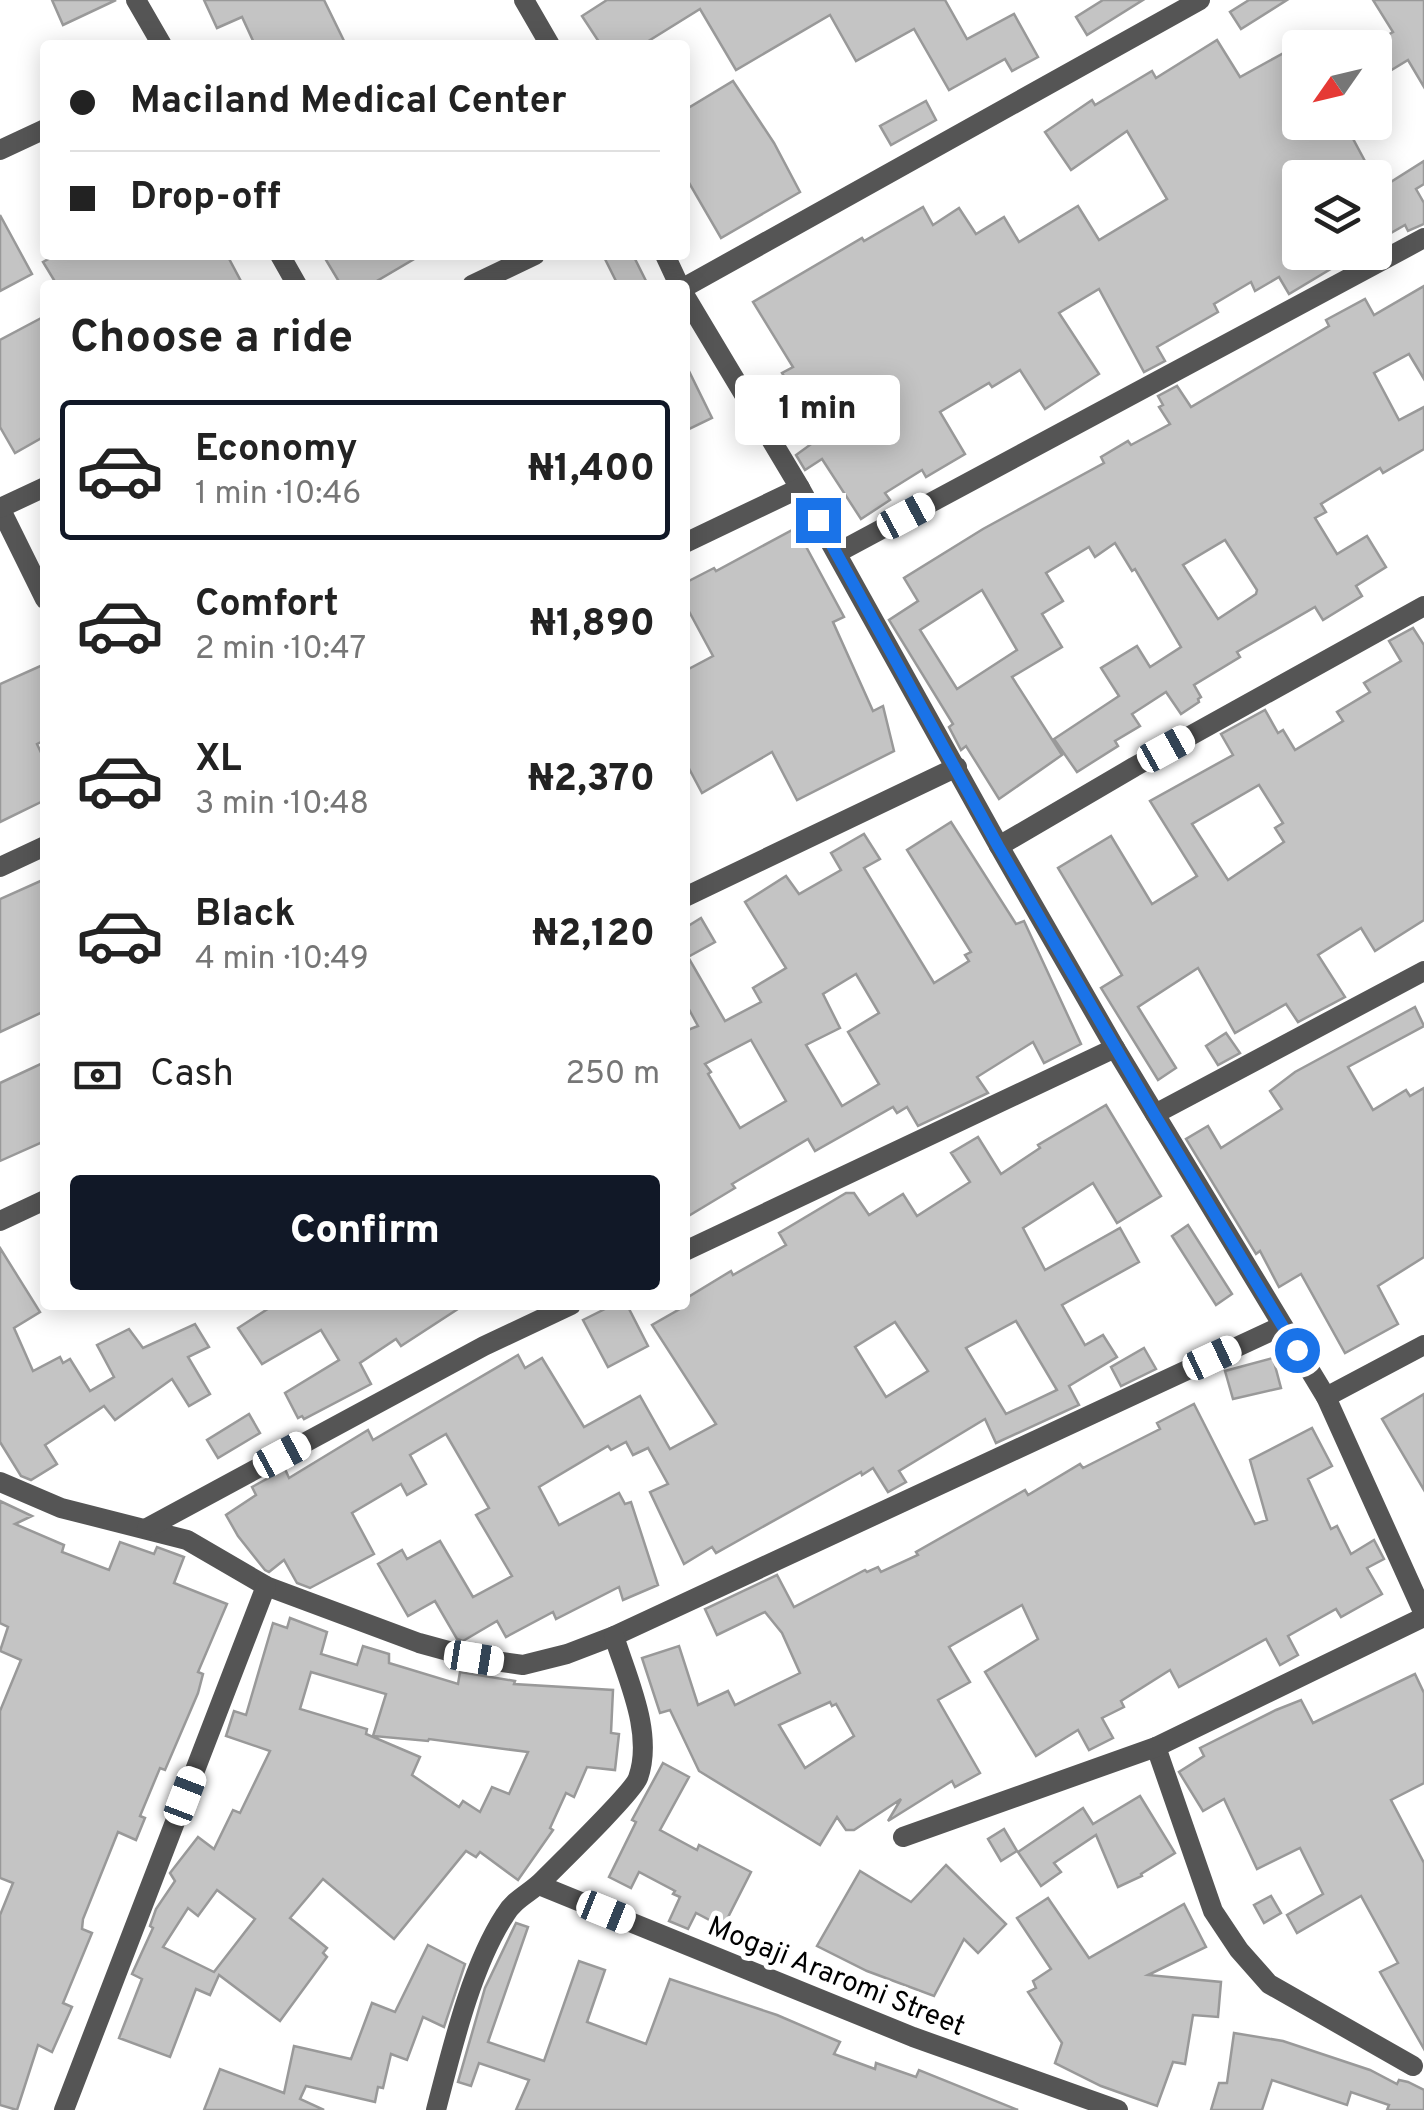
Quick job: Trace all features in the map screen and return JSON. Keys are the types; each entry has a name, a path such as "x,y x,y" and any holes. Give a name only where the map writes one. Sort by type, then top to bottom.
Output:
{"street":[{"path":"136,0 159,40"},
{"path":"690,282 1200,0"},
{"path":"527,1 547,40"},
{"path":"0,150 40,131"},
{"path":"837,552 1424,238"},
{"path":"482,280 524,260"},
{"path":"690,304 837,552 998,846 1154,1114 1326,1397 1424,1616 1156,1747 903,1837"},
{"path":"690,541 800,488"},
{"path":"40,489 0,508 40,589"},
{"path":"998,846 1424,606"},
{"path":"690,895 957,767"},
{"path":"0,868 40,848"},
{"path":"1154,1114 1424,971"},
{"path":"690,1249 1116,1048"},
{"path":"0,1221 40,1202"},
{"path":"148,1528 484,1346 560,1310"},
{"path":"0,1482 61,1508 187,1540 266,1586 419,1643 474,1658 523,1665 614,1636 1282,1326"},
{"path":"1326,1397 1424,1345"},
{"path":"64,2110 266,1586"},
{"path":"436,2110 456,2036 491,1939 518,1898 538,1885 638,1780 642,1735 614,1636"},
{"path":"1156,1747 1213,1911 1238,1950 1269,1984 1413,2066"},
{"name":"Mogaji Araromi Street","path":"538,1885 912,2036 1118,2110"}],"building":[{"path":"52,0 116,0 63,25"},
{"path":"204,0 324,0 344,40 253,40 242,17 217,28"},
{"path":"607,0 945,0 967,39 1014,14 1038,57 1012,71 1005,59 949,90 914,29 856,61 830,15 736,70 700,9 650,40 598,40 582,16"},
{"path":"1103,0 1143,0 1087,35 1076,17"},
{"path":"1249,0 1287,0 1241,29 1230,12"},
{"path":"1373,0 1424,0 1424,87 1408,60 1392,70 1392,30"},
{"path":"1217,40 1240,77 1282,54 1282,140 1354,140 1364,160 1282,160 1282,270 1329,270 1289,294 1279,277 1255,291 1251,282 1214,304 1218,312 1157,347 1165,361 1144,372 1099,289 1059,313 1099,374 1045,409 1020,370 940,412 965,454 926,477 922,470 885,493 890,500 861,519 822,459 805,470 796,455 814,442 795,412 803,407 782,373 793,367 753,302 923,207 933,225 959,208 976,234 1004,217 1019,242 1078,206 1099,240 1167,199 1127,131 1071,170 1045,132 1092,100 1095,105 1152,71 1156,78"},
{"path":"733,81 774,143 800,192 721,238 690,185 690,107"},
{"path":"926,101 936,120 891,145 880,126"},
{"path":"1424,161 1424,184 1416,189 1424,203 1424,224 1408,231 1405,225 1392,232 1392,181"},
{"path":"0,215 32,274 0,291"},
{"path":"230,260 240,280 54,280 43,262"},
{"path":"326,260 412,260 378,280 338,280"},
{"path":"606,260 636,260 646,280 616,280"},
{"path":"1424,286 1424,379 1409,354 1374,373 1399,420 1424,407 1424,449 1383,473 1380,468 1321,504 1326,512 1315,518 1337,554 1367,536 1386,567 1356,586 1362,596 1323,620 1315,607 1237,652 1240,657 1194,685 1201,697 1199,702 1181,714 1166,692 1132,714 1140,726 1115,741 1118,746 1077,772 1054,739 1119,696 1101,668 1137,646 1150,667 1181,647 1115,543 1095,557 1089,547 1046,573 1063,601 1042,614 1062,647 1012,677 1062,755 999,799 966,746 961,750 949,727 953,724 889,620 918,601 904,578 983,529 1104,463 1101,457 1128,441 1131,445 1170,424 1159,407 1163,405 1158,396 1177,386 1191,407 1329,326 1326,320 1365,299 1374,315","holes":["1225,540 1257,590 1218,619 1183,565","982,590 1017,650 957,689 920,630"]},
{"path":"40,319 40,439 15,453 0,427 0,340"},
{"path":"690,373 712,418 690,429"},
{"path":"796,528 844,617 833,622 873,711 883,706 894,751 797,800 772,752 702,793 690,770 690,668 713,656 690,613 690,580 714,568 716,571"},
{"path":"1413,628 1424,645 1424,920 1375,951 1361,928 1318,955 1345,997 1298,1022 1286,1004 1235,1033 1198,968 1138,1007 1176,1068 1158,1080 1101,988 1122,975 1058,868 1111,836 1152,904 1197,876 1150,801 1233,755 1221,734 1265,710 1278,733 1283,730 1295,750 1343,721 1337,712 1370,692 1364,683 1401,661 1389,641","holes":["1259,785 1283,823 1275,828 1284,842 1228,880 1192,824"]},
{"path":"40,666 37,744 40,802 0,822 0,684"},
{"path":"951,822 1016,924 1024,921 1081,1044 1044,1063 1033,1042 977,1077 988,1093 918,1126 907,1107 897,1113 893,1107 815,1151 808,1139 732,1184 735,1188 690,1215 690,1029 698,1026 690,1011 690,960 725,1021 761,1002 753,988 786,968 745,902 786,876 799,894 841,870 831,853 864,834 880,859 864,868 934,983 969,961 965,955 971,952 907,850","holes":["856,974 879,1013 848,1032 879,1084 842,1106 806,1045 840,1028 823,994","751,1040 786,1101 740,1128 705,1064"]},
{"path":"40,881 40,1013 0,1032 0,899"},
{"path":"701,918 715,942 690,956 690,925"},
{"path":"1415,1007 1424,1026 1348,1067 1373,1110 1406,1090 1410,1096 1424,1088 1424,1257 1378,1286 1398,1324 1345,1353 1301,1274 1279,1287 1260,1251 1256,1254 1186,1139 1208,1126 1221,1148 1282,1109 1270,1091 1295,1072"},
{"path":"1226,1033 1240,1053 1218,1065 1206,1046"},
{"path":"40,1064 40,1143 0,1161 0,1083"},
{"path":"1106,1105 1161,1196 1117,1223 1093,1183 1023,1228 1045,1270 1120,1228 1139,1262 1062,1305 1085,1345 1103,1335 1117,1357 1069,1386 1079,1405 996,1443 985,1419 899,1471 906,1482 888,1492 873,1468 862,1475 861,1472 716,1553 712,1547 684,1564 650,1492 668,1484 648,1448 633,1455 626,1442 611,1450 608,1446 539,1487 559,1525 619,1493 625,1504 631,1502 658,1585 623,1600 619,1587 556,1619 553,1612 506,1637 497,1621 463,1641 457,1639 435,1601 408,1616 378,1564 402,1550 407,1559 440,1541 473,1597 512,1576 476,1515 489,1508 446,1434 410,1455 426,1484 407,1495 401,1484 352,1513 374,1554 310,1588 297,1583 284,1560 269,1572 265,1570 226,1515 256,1495 252,1487 285,1469 289,1478 368,1430 373,1440 518,1355 525,1368 542,1358 584,1427 640,1396 670,1449 716,1424 652,1325 678,1310 690,1310 690,1296 786,1245 779,1233 846,1193 854,1193 869,1215 903,1194 917,1216 970,1182 951,1153 978,1137 1001,1174 1040,1148 1038,1145","holes":["1016,1321 1057,1390 1006,1414 966,1348","895,1322 928,1371 886,1397 855,1347"]},
{"path":"1188,1225 1232,1294 1216,1305 1172,1236"},
{"path":"0,1248 40,1312 14,1328 33,1371 60,1357 63,1363 70,1359 90,1391 114,1377 97,1345 129,1329 143,1348 195,1324 209,1347 188,1357 210,1394 189,1406 172,1379 115,1420 104,1406 45,1445 57,1464 31,1480 21,1476 0,1442"},
{"path":"266,1310 456,1310 401,1346 396,1339 360,1363 371,1384 304,1419 298,1418 285,1393 339,1360 321,1330 262,1364 238,1328"},
{"path":"603,1310 630,1310 648,1346 608,1367 583,1320"},
{"path":"1144,1348 1156,1369 1121,1386 1111,1367"},
{"path":"1273,1358 1281,1388 1233,1399 1225,1371"},
{"path":"1424,1394 1424,1490 1382,1419"},
{"path":"1194,1404 1255,1524 1267,1520 1250,1460 1312,1428 1332,1466 1308,1479 1331,1529 1337,1526 1351,1554 1374,1540 1384,1559 1367,1568 1382,1594 1341,1617 1336,1609 1288,1636 1298,1655 1280,1665 1266,1639 1179,1687 1170,1670 1121,1701 1124,1707 1102,1718 1113,1738 1089,1750 1078,1730 1036,1756 985,1672 1038,1639 1022,1605 949,1647 970,1682 938,1700 980,1773 955,1787 952,1781 888,1821 901,1799 854,1830 846,1830 837,1817 820,1845 699,1771 670,1710 660,1713 642,1658 679,1646 698,1705 728,1691 735,1705 800,1673 782,1633 765,1612 717,1635 705,1609 777,1575 794,1607 865,1570 878,1567 881,1572 918,1555 916,1552 1025,1490 1028,1495 1080,1464 1083,1468 1160,1429 1157,1423","holes":["830,1702 832,1706 836,1704 854,1736 805,1768 779,1725"]},
{"path":"249,1414 260,1433 218,1458 207,1440"},
{"path":"0,1501 32,1516 15,1524 64,1545 62,1552 109,1570 120,1542 154,1554 157,1547 184,1557 174,1583 227,1604 198,1672 203,1674 198,1693 165,1770 160,1768 140,1816 145,1818 136,1840 118,1832 83,1919 82,1929 92,1933 63,2003 72,2007 52,2052 38,2045 17,2110 0,2105 0,1915 13,1883 0,1878 0,1711 21,1660 0,1651 8,1627 0,1623"},
{"path":"290,1618 327,1632 321,1654 357,1665 363,1646 389,1654 389,1663 458,1684 460,1672 515,1681 514,1684 613,1690 611,1733 619,1734 615,1770 587,1767 574,1797 566,1793 550,1828 553,1830 518,1880 480,1852 476,1857 466,1851 394,1939 323,1879 290,1918 327,1948 323,1953 327,1957 280,2021 219,1975 210,1995 196,1989 170,2057 119,2038 142,1979 132,1974 153,1928 150,1926 156,1909 175,1881 170,1873 198,1837 214,1849 233,1810 240,1813 270,1751 226,1736 234,1711 246,1715 273,1623 287,1628","holes":["311,1672 386,1694 373,1736 528,1752 509,1794 492,1787 480,1812 463,1801 459,1807 412,1775 420,1757 366,1734 367,1729 300,1709","217,1890 255,1919 214,1972 163,1947 188,1908 198,1916"]},
{"path":"1415,1674 1424,1693 1424,1783 1391,1800 1424,1863 1424,2049 1380,1972 1398,1963 1361,1896 1297,1933 1287,1915 1323,1894 1300,1848 1257,1869 1224,1799 1203,1811 1179,1772 1204,1756 1200,1748 1276,1710 1301,1700 1313,1723"},
{"path":"663,1763 689,1777 660,1830 751,1872 723,1927 696,1913 688,1929 669,1921 680,1897 639,1872 631,1888 609,1877 636,1822 632,1820"},
{"path":"1140,1796 1175,1853 1142,1876 1118,1887 1096,1835 1054,1863 1061,1872 1041,1886 1018,1852 1083,1808 1093,1824"},
{"path":"1004,1829 1017,1851 1001,1861 988,1839"},
{"path":"946,1865 1006,1924 978,1953 964,1939 934,1996 867,1971 817,1946 860,1871 911,1902"},
{"path":"1271,1896 1281,1913 1264,1923 1254,1905"},
{"path":"1048,1898 1089,1958 1184,1904 1206,1947 1148,1975 1221,1982 1218,2017 1193,2015 1185,2064 1173,2062 1157,2106 1101,2086 1055,2063 1062,2043 1028,1992 1036,1988 1033,1981 1051,1969 1017,1918"},
{"path":"516,1923 528,1927 488,2042 544,2061 579,1961 605,1970 587,2022 646,2044 670,1979 777,2015 840,2042 834,2054 875,2069 876,2063 916,2077 919,2070 1018,2110 516,2110 529,2080 479,2063 471,2086 458,2082 485,1988"},
{"path":"428,1945 465,1964 444,2027 423,2017 407,2060 391,2054 383,2088 378,2087 375,2102 306,2086 300,2099 324,2110 204,2110 220,2069 284,2093 294,2046 351,2059 372,2003 395,2012"},
{"path":"1234,2033 1283,2041 1370,2070 1397,2084 1399,2080 1408,2082 1424,2090 1424,2110 1387,2110 1389,2105 1351,2092 1347,2105 1272,2080 1262,2110 1211,2110 1219,2083 1227,2083"}],"route":[{"path":"818,520 998,846 1297,1350"}]}
